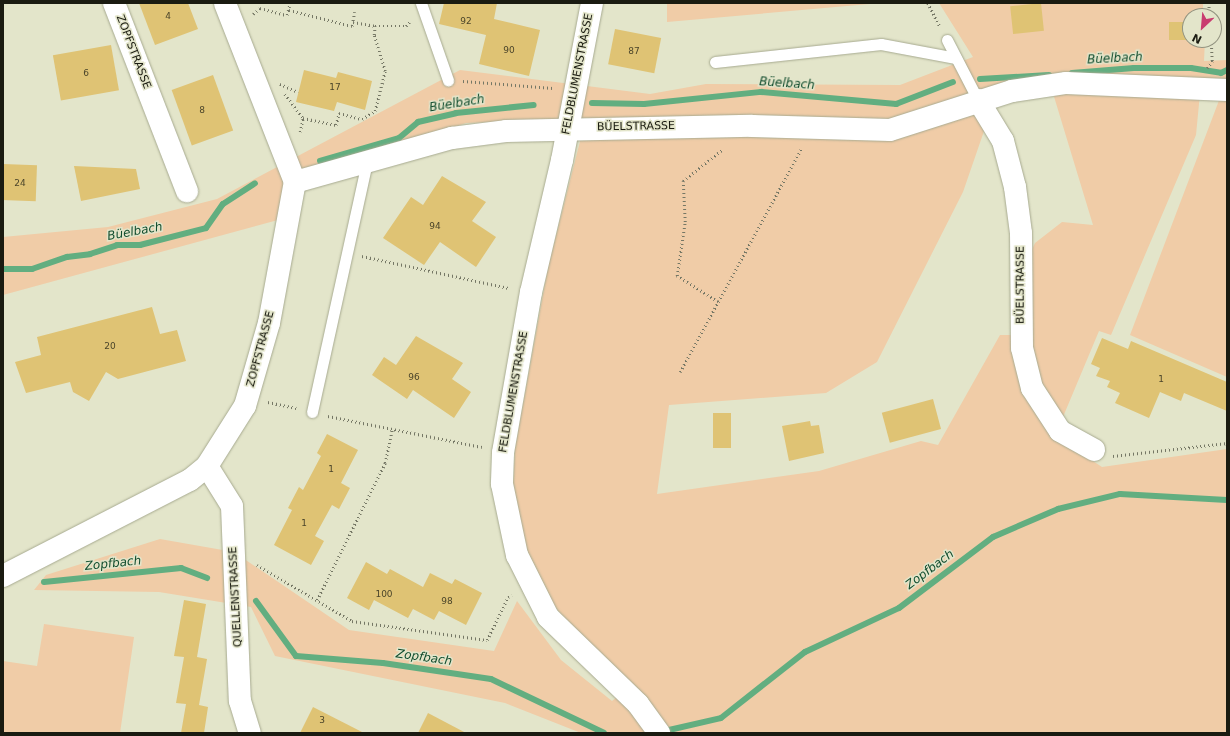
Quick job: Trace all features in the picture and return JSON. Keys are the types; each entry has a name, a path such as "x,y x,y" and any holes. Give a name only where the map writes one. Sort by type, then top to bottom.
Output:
{"street":[{"name":"ZOPFSTRASSE","path":"114,3 187,191"},
{"path":"225,3 291,172"},
{"name":"FELDBLUMENSTRASSE","path":"592,3 567,128 531,292 503,453 506,513 516,555 548,617 638,704 659,733"},
{"name":"BÜELSTRASSE","path":"291,172 367,162 452,138 567,128 752,126 890,130 1012,90 1066,83 1227,90"},
{"name":"BÜELSTRASSE","path":"978,100 1003,141 1015,187 1021,233 1022,348 1032,388 1060,431 1094,450"},
{"name":"ZOPFSTRASSE","path":"3,576 63,543 177,488 207,466 248,398 269,323 291,172"},
{"name":"QUELLENSTRASSE","path":"207,466 232,506 240,701 250,733"}],"lane":[{"path":"421,3 448,80"},
{"path":"947,40 978,100"},
{"path":"715,62 881,44 956,58"},
{"path":"312,412 367,162"}],"path":[{"path":"267,10 287,15 290,3"},
{"path":"928,3 947,40"},
{"path":"289,10 352,26 355,12"},
{"path":"353,22 376,26 406,26 413,16"},
{"path":"291,172 303,118 336,125 339,113 362,119 375,111 385,71 374,35 376,26"},
{"path":"1209,66 1212,61 1211,48"},
{"path":"448,80 555,88"},
{"path":"276,82 298,92"},
{"path":"718,302 678,276 685,222 683,181 752,126"},
{"path":"680,372 813,128"},
{"path":"348,253 514,289"},
{"path":"248,398 392,430 489,449"},
{"path":"317,600 385,464 392,430"},
{"path":"1094,450 1115,457 1227,442"},
{"path":"234,552 352,621 487,640 508,597"}],"shaded area":[{"path":"667,3 881,3 667,22"},
{"path":"939,3 1203,3 1203,8 1182,8 1182,48 1205,48 1204,61 1227,60 1227,377 1130,335 1226,82 1201,83 1196,135 1111,335 1099,331 1055,436 1102,467 1227,449 1227,733 581,733 505,703 275,656 251,607 159,592 34,590 46,575 160,539 234,552 349,630 494,651 517,601 561,660 612,701 632,685 577,636 547,596 526,551 513,488 515,448 548,267 586,118 466,123 295,182 289,217 3,295 3,237 108,227 217,199 460,70 650,94 706,84 900,85 973,57","holes":["1052,90 1093,225 1062,222 1035,243 1027,260 1030,335 1000,335 938,445 921,441 819,471 657,494 669,405 826,393 877,362 963,192 993,105"]},
{"path":"44,624 134,637 120,733 3,733 3,661 37,666"}],"building":[{"path":"139,3 188,3 198,29 155,45"},
{"path":"444,3 497,3 494,19 540,30 529,76 479,64 486,35 439,24"},
{"path":"1041,3 1044,31 1013,34 1010,6"},
{"path":"1169,22 1182,22 1182,40 1169,40"},
{"path":"615,29 661,38 654,73 608,64"},
{"path":"111,45 119,90 61,101 53,55"},
{"path":"304,70 336,78 338,72 372,81 365,110 337,102 334,111 296,102"},
{"path":"213,75 233,130 192,145 172,90"},
{"path":"3,164 37,165 36,201 3,200"},
{"path":"74,166 136,169 140,189 81,201"},
{"path":"442,176 486,202 472,221 496,237 476,267 440,242 424,265 383,238 411,197 423,205"},
{"path":"152,307 160,334 177,330 186,361 118,379 106,372 89,401 73,392 70,382 26,393 15,362 41,355 37,337"},
{"path":"416,336 463,363 452,379 471,392 454,418 413,390 407,399 372,375 384,357 396,365"},
{"path":"1102,338 1128,349 1131,341 1227,382 1227,411 1184,393 1181,401 1160,392 1149,418 1115,403 1120,393 1107,387 1110,381 1096,376 1100,368 1091,364"},
{"path":"933,399 941,429 890,443 882,413"},
{"path":"713,413 731,413 731,448 713,448"},
{"path":"810,421 811,426 819,425 824,453 789,461 782,426"},
{"path":"327,434 358,450 341,483 350,488 339,509 332,505 315,536 324,541 311,565 274,545 292,510 288,508 299,487 303,490 321,456 317,453"},
{"path":"366,562 387,574 390,569 423,587 430,573 452,584 455,579 482,593 466,625 439,611 434,620 413,609 408,618 374,600 369,610 347,598"},
{"path":"184,600 206,604 197,657 207,659 199,705 208,707 204,733 181,733 186,704 176,703 184,657 174,656"},
{"path":"313,707 364,733 300,733"},
{"path":"428,713 466,733 418,733"}],"waterway":[{"name":"Büelbach","path":"1072,73 1134,68 1191,68 1221,73 1227,70"},
{"name":"Büelbach","path":"980,79 1049,75"},
{"name":"Büelbach","path":"592,103 644,104 761,92 896,104 953,82"},
{"name":"Büelbach","path":"320,161 399,138 418,122 456,113 534,105"},
{"name":"Büelbach","path":"3,269 32,269 67,257 90,254 117,245 140,245 206,228 223,204 255,183"},
{"name":"Zopfbach","path":"669,730 721,718 805,652 899,608 993,537 1058,509 1120,494 1227,500"},
{"name":"Zopfbach","path":"44,582 181,568 207,578"},
{"name":"Zopfbach","path":"256,601 296,656 383,663 491,679 604,733"}]}
